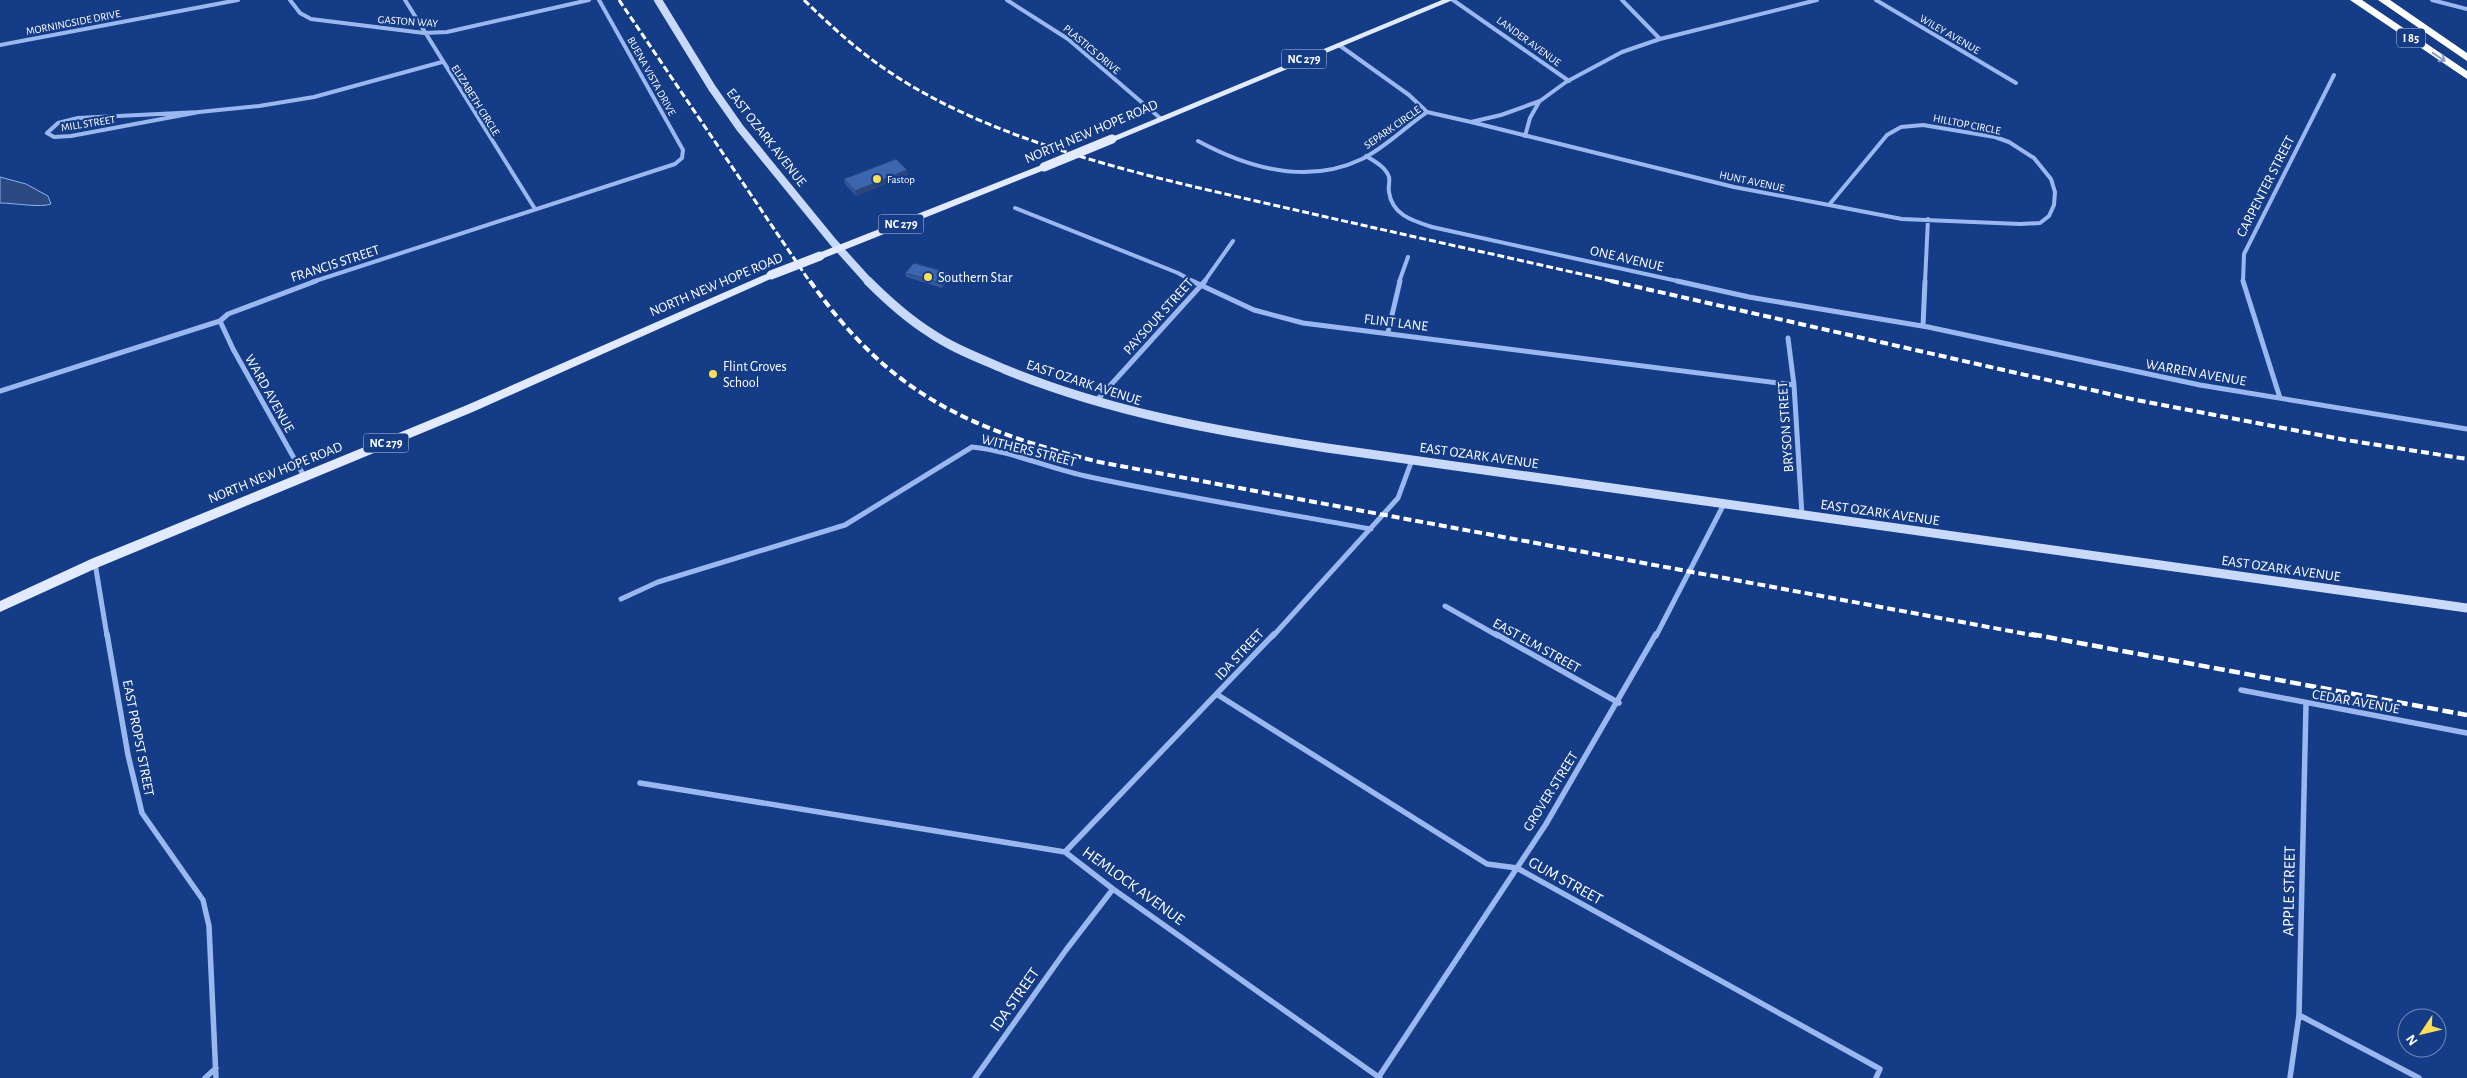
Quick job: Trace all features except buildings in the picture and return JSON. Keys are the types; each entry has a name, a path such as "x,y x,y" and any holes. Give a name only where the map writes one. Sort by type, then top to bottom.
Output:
{"highway":[{"name":"I 85","path":"2355,0 2467,76"},
{"name":"I 85","path":"2383,0 2467,58"}],"main road":[{"name":"EAST OZARK AVENUE","path":"658,0 730,115 838,248 891,303 930,333 1006,370 1095,403 1210,430 2467,608"},
{"name":"NORTH NEW HOPE ROAD","path":"0,607 95,563 471,408 771,275 1044,167 1451,0"}],"street":[{"name":"MORNINGSIDE DRIVE","path":"0,45 238,0"},
{"name":"GASTON WAY","path":"290,0 300,12 311,19 424,33 463,29 589,0"},
{"name":"ELIZABETH CIRCLE","path":"405,0 535,209"},
{"name":"BUENA VISTA DRIVE","path":"599,0 684,150 680,161"},
{"name":"PLASTICS DRIVE","path":"1007,0 1024,8 1069,39 1160,118"},
{"name":"LANDER AVENUE","path":"1451,0 1569,81"},
{"path":"1622,0 1660,39"},
{"name":"SEPARK CIRCLE","path":"1198,141 1233,160 1281,170 1326,169 1351,163 1366,156 1427,112 1471,122 1502,115 1540,101 1569,81 1622,52 1660,39 1817,0"},
{"name":"WILEY AVENUE","path":"1876,0 2016,83"},
{"path":"2432,0 2467,9"},
{"path":"1339,45 1410,95 1427,112"},
{"name":"MILL STREET","path":"199,112 71,136 54,137 47,133 48,129 58,123 78,118 199,112 260,106 314,97 442,62"},
{"name":"CARPENTER STREET","path":"2280,398 2243,281 2244,254 2334,75"},
{"name":"SEPARK CIRCLE","path":"1525,136 1530,118 1540,101"},
{"name":"HUNT AVENUE","path":"1471,122 1734,187 1902,219 1928,219"},
{"name":"HILLTOP CIRCLE","path":"1829,205 1887,135 1901,126 1923,125 1995,137 2009,142 2034,158 2051,179 2054,205 2049,216 2040,223 2020,224 1928,219"},
{"name":"ONE AVENUE","path":"1366,156 1386,172 1390,179 1388,191 1390,201 1396,211 1415,222 1749,297 1923,326"},
{"name":"FRANCIS STREET","path":"0,391 220,321 228,314 271,296 667,167 680,161"},
{"name":"FLINT LANE","path":"1015,208 1178,273 1238,304 1273,316 1303,323 1388,332 1794,385"},
{"path":"1923,326 1928,219"},
{"name":"PAYSOUR STREET","path":"1095,403 1201,286 1233,241"},
{"path":"1388,332 1400,280 1408,257"},
{"name":"WARD AVENUE","path":"220,321 233,349 304,476"},
{"name":"WARREN AVENUE","path":"1923,326 2144,374 2467,429"},
{"name":"BRYSON STREET","path":"1788,338 1794,385 1802,515"},
{"name":"WITHERS STREET","path":"621,599 658,582 846,524 972,447 992,449 1065,472 1141,488 1371,529"},
{"name":"IDA STREET","path":"1066,852 1218,695 1371,529 1398,498 1412,460"},
{"name":"GROVER STREET","path":"1379,1078 1518,868 1619,703 1687,579 1724,504"},
{"name":"EAST PROPST STREET","path":"95,563 128,755 142,813 202,900 209,926 216,1078"},
{"name":"EAST ELM STREET","path":"1445,606 1619,703"},
{"name":"CEDAR AVENUE","path":"2241,690 2306,704 2467,733"},
{"name":"GUM STREET","path":"1218,695 1487,864 1518,868 1880,1069 1876,1078"},
{"name":"APPLE STREET","path":"2290,1078 2299,1015 2306,704"},
{"name":"HEMLOCK AVENUE","path":"640,783 1066,852 1113,889 1379,1078"},
{"name":"IDA STREET","path":"975,1078 1066,950 1113,889"},
{"path":"2299,1015 2419,1078"},
{"path":"205,1078 216,1068"}],"water":[{"path":"0,177 26,184 48,196 51,204 0,203"}],"railway":[{"path":"619,0 810,282"},
{"path":"804,0 846,39 891,73 935,99 984,122 1035,142 1143,174 1616,282"},
{"path":"810,281 840,320 870,352 902,379 935,402 1009,436 1052,449 1099,462 2037,636"},
{"path":"1611,281 2136,400 2346,440 2467,459"},
{"path":"2031,634 2467,715"}],"place":[{"name":"Fastop","path":"877,179"},
{"name":"Southern Star","path":"928,277"},
{"name":"Flint Groves School","path":"713,374"}]}
